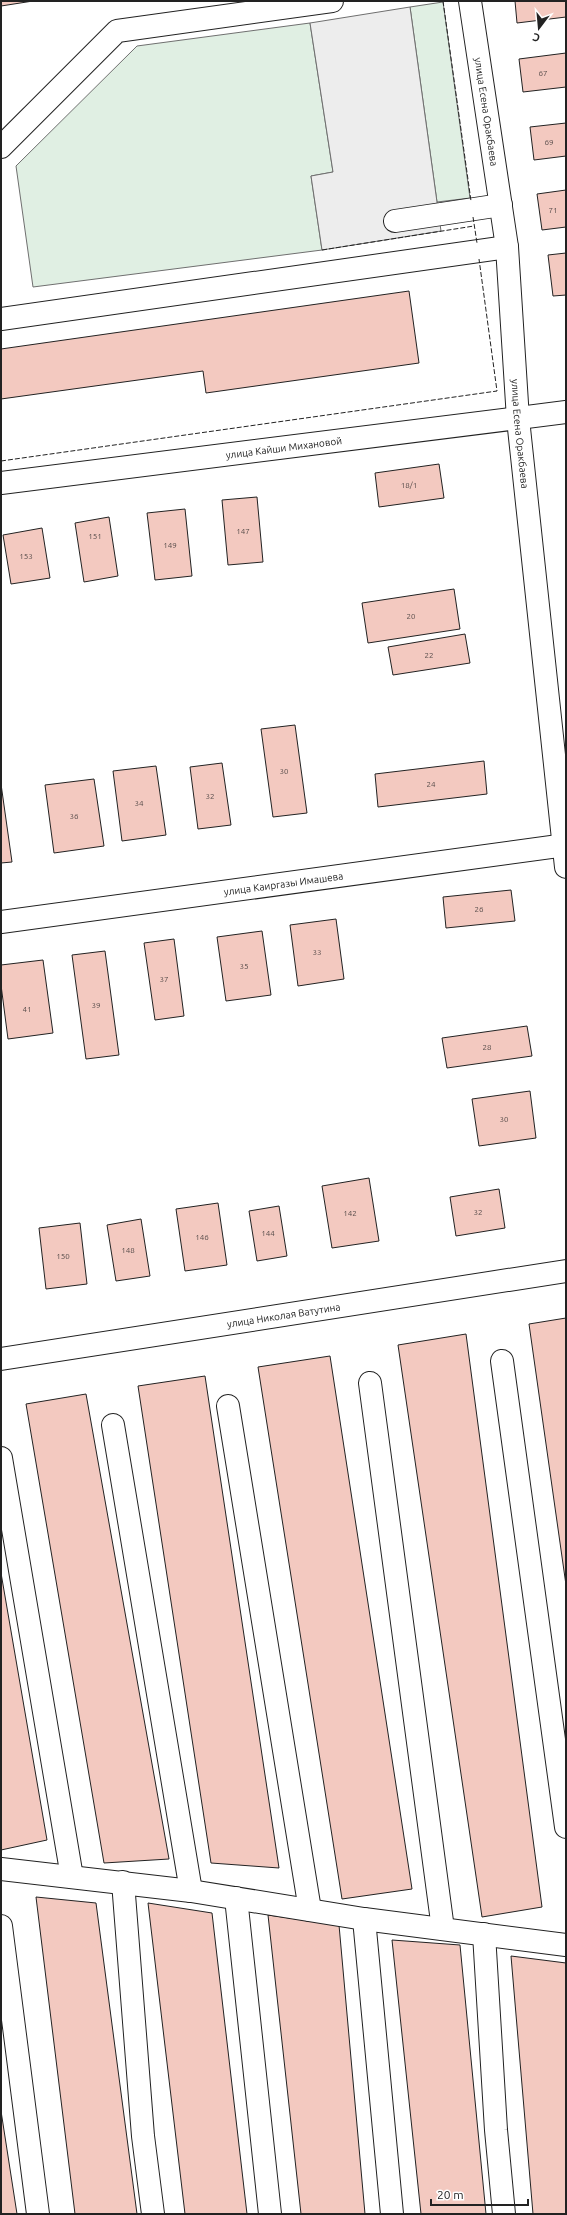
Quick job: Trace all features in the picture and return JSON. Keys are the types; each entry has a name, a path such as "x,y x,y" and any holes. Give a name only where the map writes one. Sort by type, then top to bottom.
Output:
{"street":[{"path":"1,147 117,31 332,1"},
{"name":"улица Есена Оракбаева","path":"470,1 507,247 518,420 566,867"},
{"path":"395,221 501,205"},
{"path":"1,319 507,247"},
{"name":"улица Кайши Михановой","path":"1,483 518,420 566,412"},
{"name":"улица Каиргазы Имашева","path":"1,922 564,845"},
{"name":"улица Николая Ватутина","path":"1,1359 566,1271"},
{"path":"502,1361 566,1827"},
{"path":"370,1383 444,1929"},
{"path":"228,1406 310,1910"},
{"path":"113,1425 191,1890"},
{"path":"1,1458 72,1877"},
{"path":"1,1869 191,1890 364,1919 566,1945"},
{"path":"123,1882 143,2136 153,2214"},
{"path":"236,1898 270,2214"},
{"path":"364,1919 392,2214"},
{"path":"1,1926 38,2214"},
{"path":"484,1934 496,2130 504,2214"}],"green space":[{"path":"443,2 470,198 437,202 410,7"},
{"path":"310,23 333,172 311,176 322,250 33,287 16,166 137,46"}],"shaded area":[{"path":"410,7 441,231 322,250 311,176 333,172 310,23"}],"building":[{"path":"1,1 33,1 1,6"},
{"path":"515,1 566,1 566,17 517,23"},
{"path":"566,53 566,87 523,92 519,59"},
{"path":"566,123 566,156 534,160 530,127"},
{"path":"566,190 566,227 542,230 537,194"},
{"path":"566,253 566,295 553,296 548,255"},
{"path":"409,291 419,363 206,393 203,371 1,399 1,349"},
{"path":"439,464 444,498 379,507 375,473"},
{"path":"257,497 263,562 228,565 222,500"},
{"path":"185,509 192,576 155,580 147,513"},
{"path":"109,517 118,576 84,582 75,523"},
{"path":"42,528 50,578 11,584 3,535"},
{"path":"454,589 460,629 368,643 362,603"},
{"path":"465,634 470,663 393,675 388,647"},
{"path":"295,725 307,813 273,817 261,729"},
{"path":"484,761 487,794 378,807 375,774"},
{"path":"222,763 231,825 198,829 190,767"},
{"path":"156,766 166,835 122,841 113,771"},
{"path":"94,779 104,846 54,853 45,785"},
{"path":"1,784 12,862 1,863"},
{"path":"511,890 515,921 446,928 443,897"},
{"path":"336,919 344,979 298,986 290,925"},
{"path":"262,931 271,995 226,1001 217,937"},
{"path":"174,939 184,1016 155,1020 144,943"},
{"path":"105,951 119,1055 86,1059 72,955"},
{"path":"43,960 53,1033 8,1039 1,985 1,965"},
{"path":"527,1026 532,1056 447,1068 442,1038"},
{"path":"530,1091 536,1138 479,1146 472,1099"},
{"path":"369,1178 379,1241 332,1248 322,1186"},
{"path":"499,1189 505,1228 456,1236 450,1197"},
{"path":"218,1203 227,1265 185,1271 176,1209"},
{"path":"279,1206 287,1256 257,1261 249,1211"},
{"path":"141,1219 150,1276 116,1281 107,1225"},
{"path":"80,1223 87,1284 46,1289 39,1228"},
{"path":"566,1318 566,1585 529,1324"},
{"path":"466,1334 542,1907 482,1917 398,1345"},
{"path":"330,1356 412,1889 342,1899 258,1367"},
{"path":"205,1376 279,1868 211,1863 138,1386"},
{"path":"86,1394 169,1859 104,1863 26,1404"},
{"path":"1,1573 47,1840 1,1850"},
{"path":"36,1897 96,1903 137,2214 75,2214"},
{"path":"148,1903 212,1913 247,2214 185,2214"},
{"path":"268,1915 339,1925 365,2214 301,2214"},
{"path":"392,1940 460,1945 486,2214 421,2214"},
{"path":"511,1956 566,1963 566,2214 533,2214"},
{"path":"1,2111 17,2214 1,2214"}],"fence":[{"path":"443,1 471,201"},
{"path":"473,217 477,243"},
{"path":"322,250 474,226"},
{"path":"1,461 497,391 479,259"}]}
